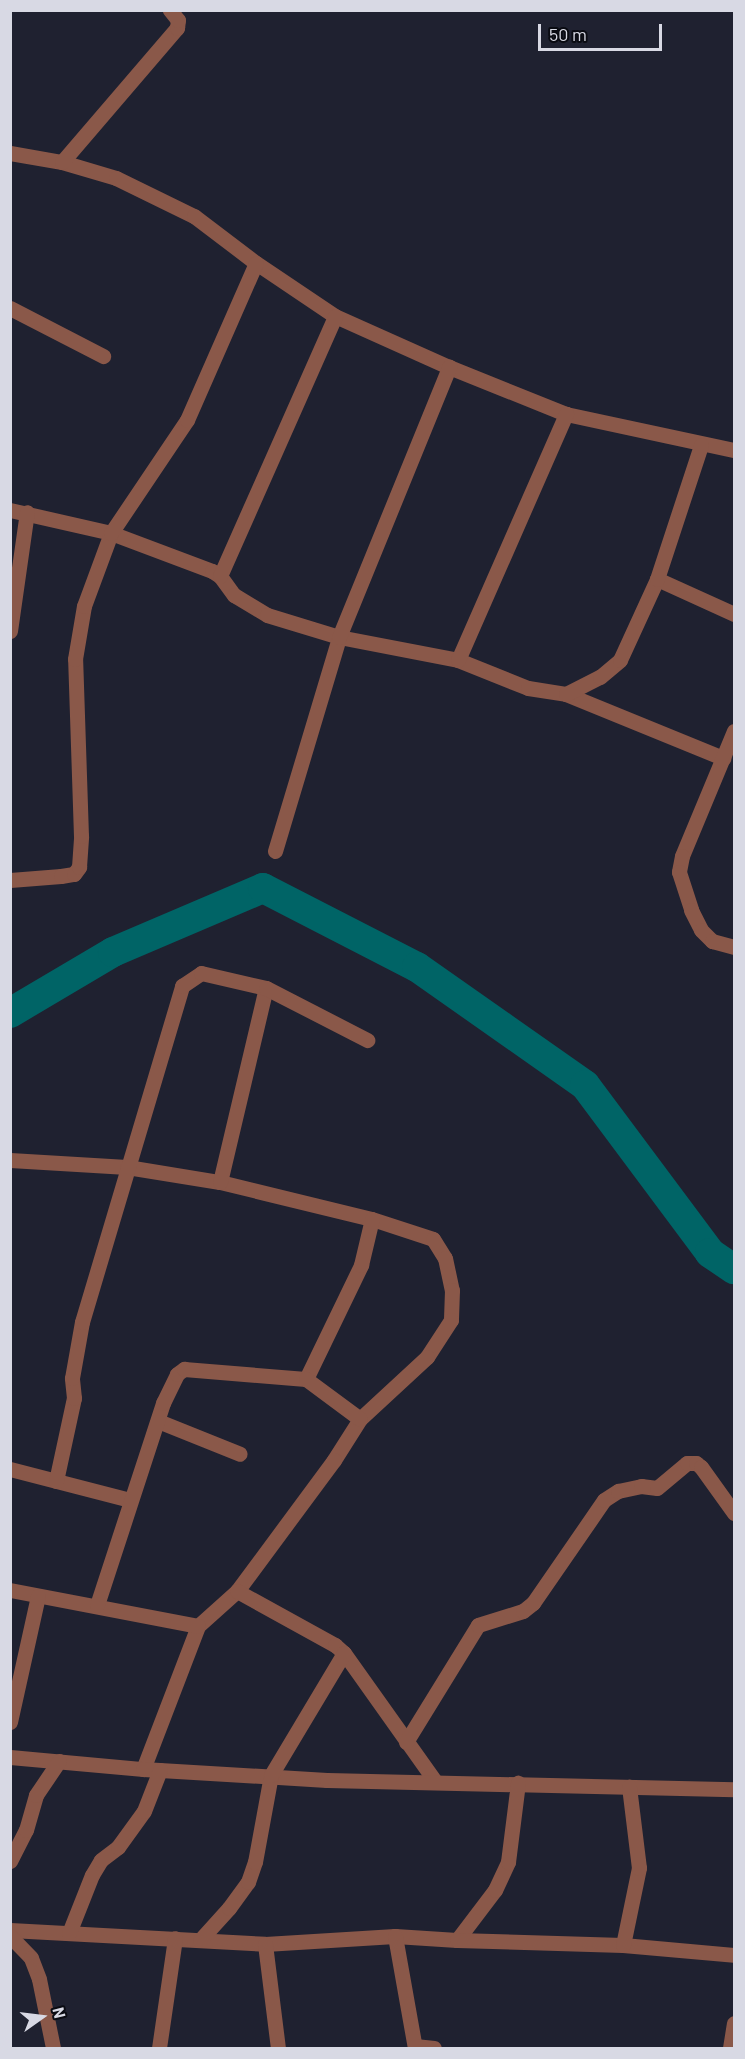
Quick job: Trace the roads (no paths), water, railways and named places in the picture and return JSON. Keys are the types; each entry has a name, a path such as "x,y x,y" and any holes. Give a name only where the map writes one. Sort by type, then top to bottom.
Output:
{"street":[{"path":"62,162 177,28 178,20 170,10"},
{"path":"10,153 62,162 116,178 194,216 256,263 334,315 449,367 566,414 701,445 735,450"},
{"path":"10,880 74,874 79,867 81,836 75,659 84,606 111,533 187,420 256,263"},
{"path":"10,308 103,356"},
{"path":"220,576 334,315"},
{"path":"275,851 339,637 449,367"},
{"path":"458,660 566,414"},
{"path":"566,694 600,677 620,660 657,579 701,445"},
{"path":"10,510 27,512 111,533 220,576 234,595 257,610 339,637 458,660 528,688 566,694 723,758"},
{"path":"10,631 27,512"},
{"path":"657,579 735,614"},
{"path":"735,731 682,856 679,872 691,910 701,930 712,941 735,947"},
{"path":"56,1481 74,1398 72,1378 82,1322 182,986 201,973 266,988 367,1040"},
{"path":"220,1182 266,988"},
{"path":"10,1160 127,1167 220,1182 372,1219 433,1239 445,1258 450,1279 451,1320 428,1357 360,1419 334,1460 237,1591 198,1626 143,1769"},
{"path":"306,1379 361,1265 372,1219"},
{"path":"97,1605 158,1421 177,1374 184,1369 306,1379 360,1419"},
{"path":"158,1421 240,1454"},
{"path":"406,1742 478,1625 523,1611 533,1603 604,1500 618,1491 641,1486 657,1488 687,1464 696,1463 735,1513"},
{"path":"10,1469 130,1500"},
{"path":"10,1590 198,1626"},
{"path":"237,1591 325,1638 344,1653 435,1781"},
{"path":"10,1722 38,1596"},
{"path":"200,1940 248,1882 255,1862 271,1775 344,1653"},
{"path":"10,1757 143,1769 327,1779 735,1789"},
{"path":"10,1861 26,1830 36,1795 59,1761"},
{"path":"69,1933 92,1875 101,1860 118,1847 144,1811 160,1770"},
{"path":"457,1940 495,1890 508,1862 518,1783"},
{"path":"623,1945 639,1869 629,1787"},
{"path":"10,1930 265,1944 394,1936 623,1945 735,1956"},
{"path":"10,1936 31,1958 39,1979 53,2049"},
{"path":"394,1936 415,2047 434,2049"},
{"path":"159,2049 175,1938"},
{"path":"265,1944 278,2049"},
{"path":"730,2049 735,2023"}],"waterway":[{"path":"10,1013 113,952 263,888 417,967 585,1085 710,1253 734,1269"}]}
